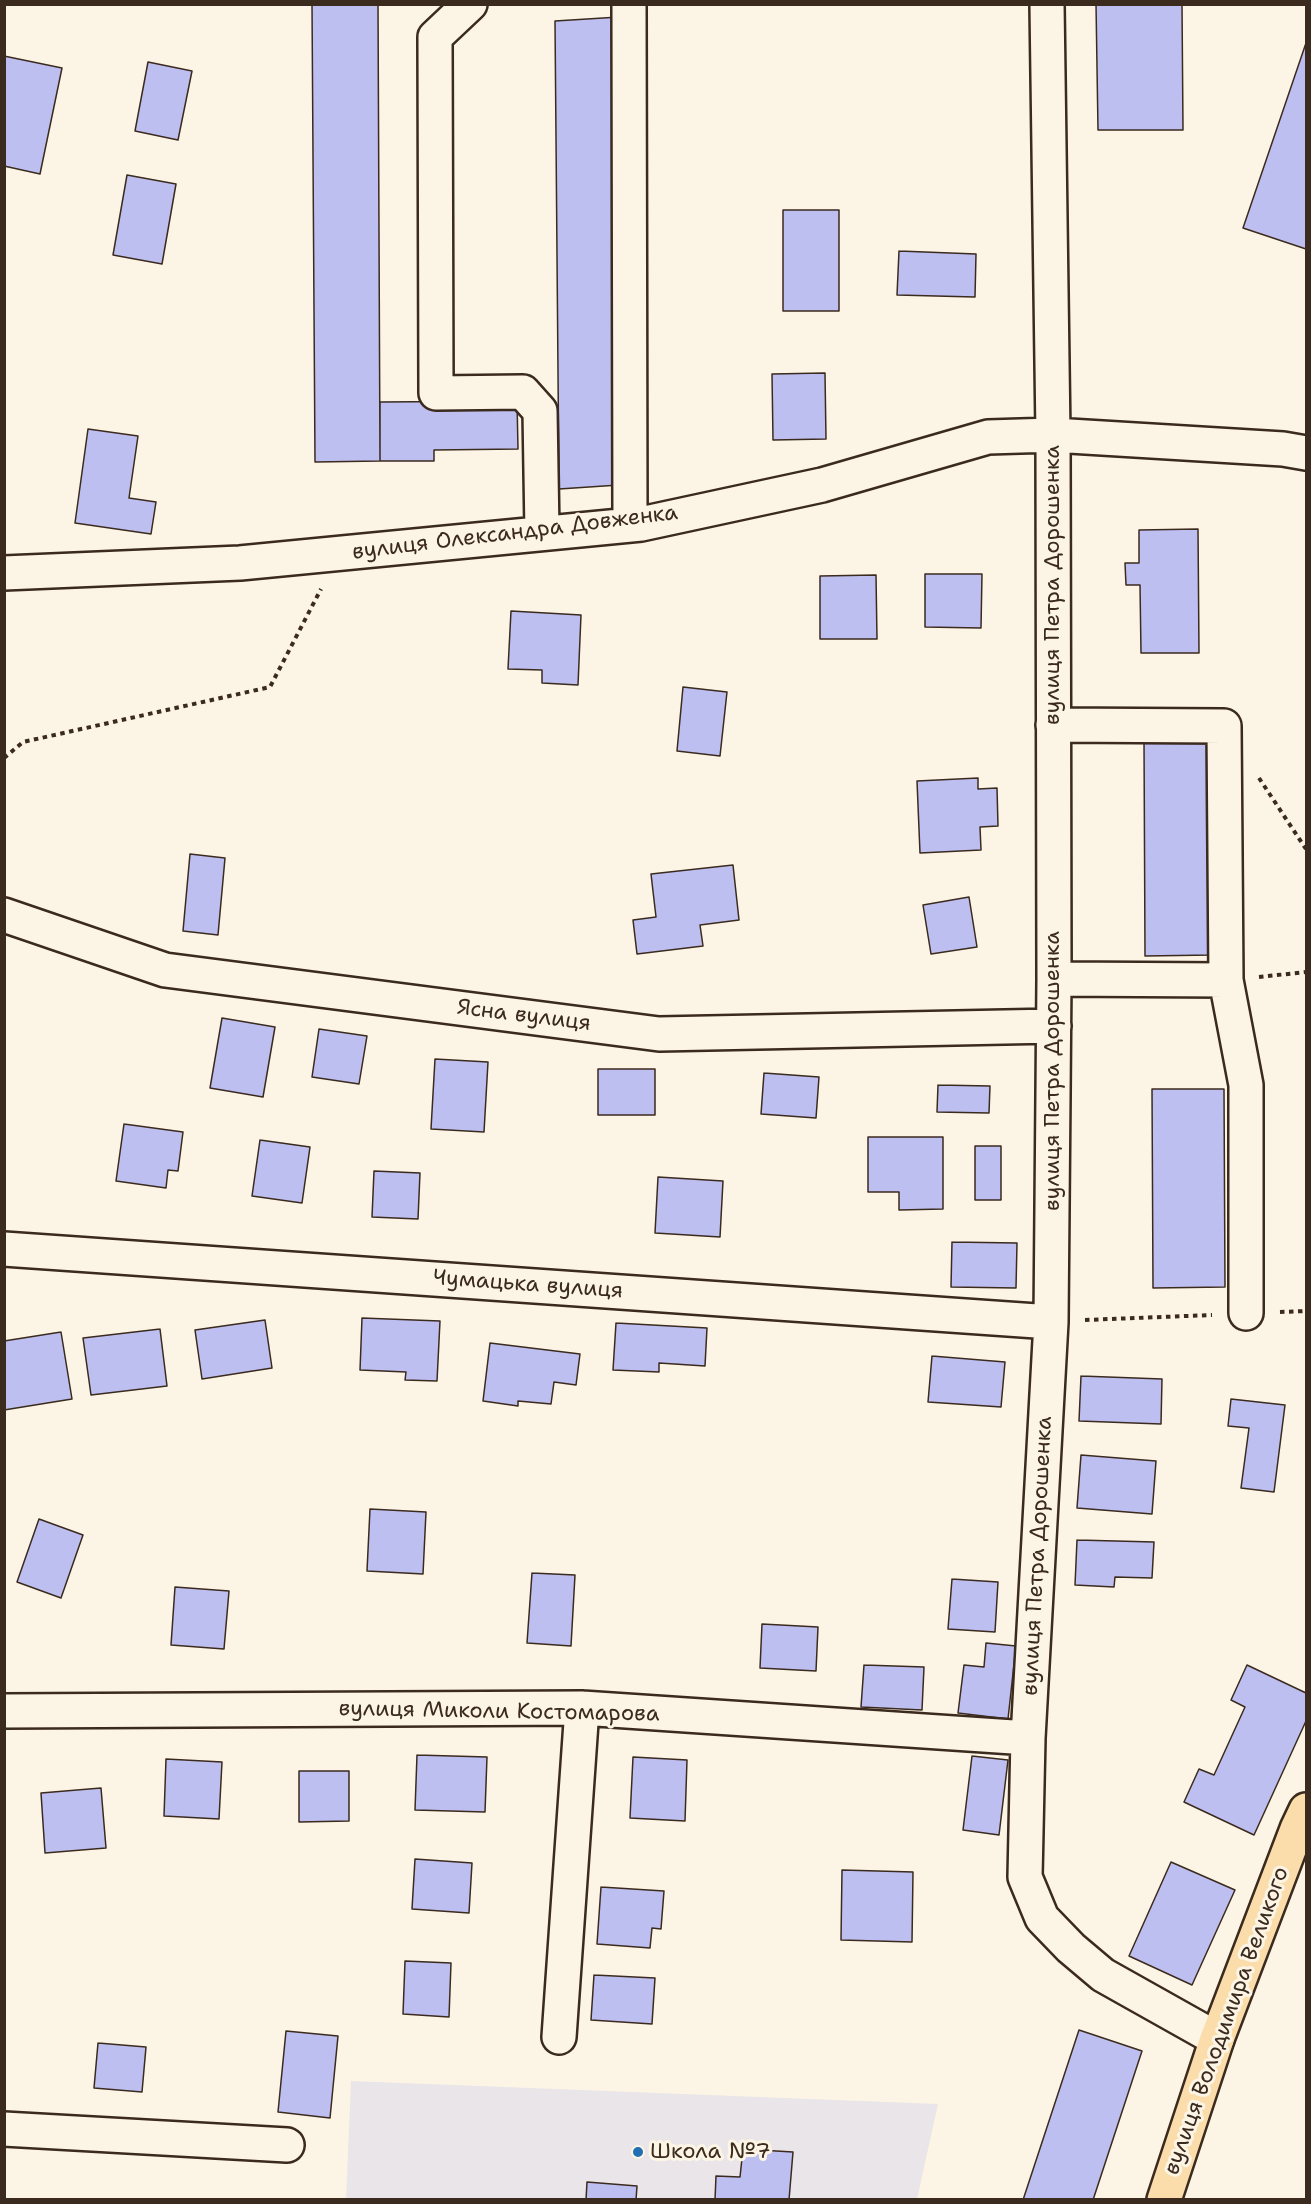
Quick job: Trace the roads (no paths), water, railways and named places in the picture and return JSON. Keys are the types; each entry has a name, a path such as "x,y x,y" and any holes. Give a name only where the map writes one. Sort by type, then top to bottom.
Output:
{"main road":[{"name":"вулиця Володимира Великого","path":"1164,2199 1217,2039 1306,1810"}],"street":[{"path":"470,4 435,38 436,393 523,392 540,411 542,533"},
{"path":"629,4 630,525"},
{"name":"вулиця Петра Дорошенка","path":"1047,4 1053,435 1054,1026 1051,1322 1028,1738 1025,1877 1042,1918 1071,1948 1103,1975 1217,2039"},
{"name":"вулиця Олександра Довженка","path":"4,573 240,563 630,525 822,485 988,437 1053,435 1283,449 1306,453"},
{"path":"1053,725 1224,726 1226,980 1246,1085 1246,1313"},
{"name":"Ясна вулиця","path":"4,915 165,970 659,1034 1054,1026"},
{"path":"1054,979 1226,980"},
{"name":"Чумацька вулиця","path":"4,1249 1051,1322"},
{"path":"559,2037 582,1708"},
{"name":"вулиця Миколи Костомарова","path":"4,1711 582,1708 1028,1738"},
{"path":"4,2129 286,2145"}],"place":[{"name":"Школа №7","path":"638,2152"}]}
